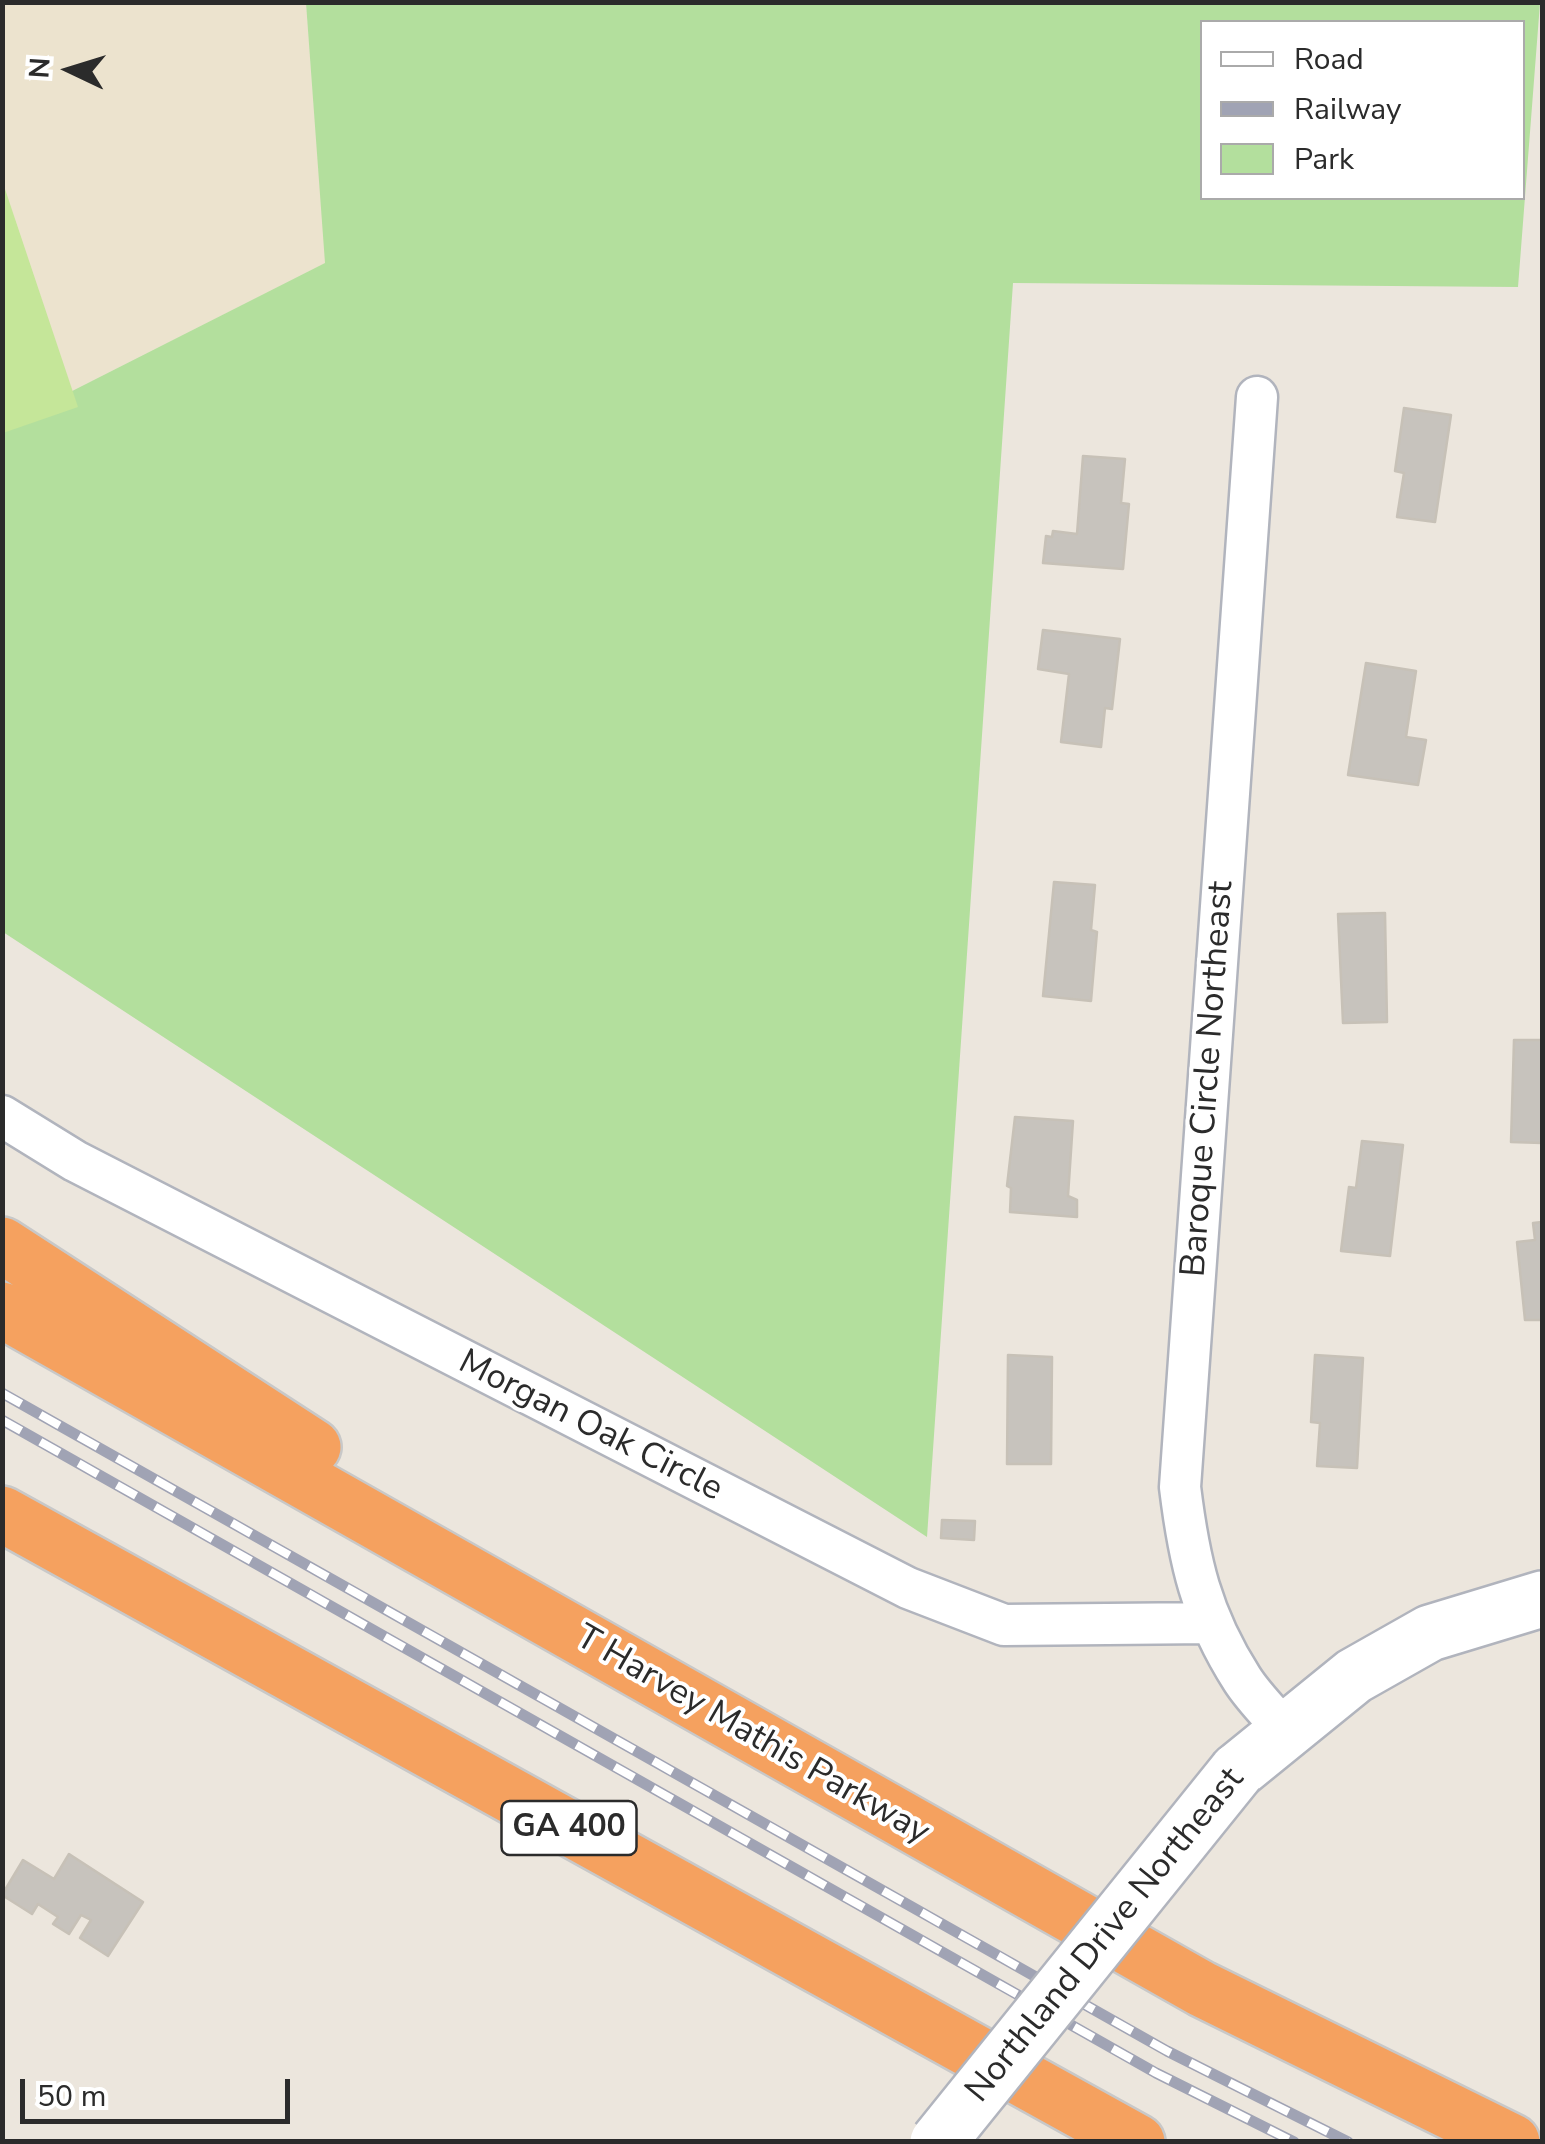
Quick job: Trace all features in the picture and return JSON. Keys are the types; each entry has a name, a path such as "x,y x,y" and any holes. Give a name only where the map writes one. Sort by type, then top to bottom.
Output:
{"highway":[{"path":"2,1245 859,1796"},
{"name":"T Harvey Mathis Parkway","path":"2,1310 1202,1989 1512,2142"},
{"name":"GA 400","path":"2,1514 1137,2142"}],"street":[{"name":"Baroque Circle Northeast","path":"1257,397 1180,1488 1188,1554 1210,1623 1244,1682 1287,1732"},
{"name":"Morgan Oak Circle","path":"2,1116 75,1161 908,1588 1004,1625 1210,1623"},
{"name":"Northland Drive Northeast","path":"938,2142 1237,1770 1354,1676 1430,1632 1542,1599"}],"shaded area":[{"path":"3,3 306,3 326,263 3,426"}],"green space":[{"path":"306,3 1540,3 1525,197 1525,20 1200,20 1200,200 1525,200 1518,287 1013,283 927,1537 3,932 3,426 325,263"},
{"path":"3,183 78,407 2,433"}],"building":[{"path":"1404,408 1451,415 1435,522 1397,517 1404,473 1395,471"},
{"path":"1083,456 1125,459 1121,503 1129,504 1123,569 1043,563 1046,536 1052,537 1053,531 1077,534"},
{"path":"1043,630 1120,639 1112,709 1105,708 1101,747 1061,742 1069,674 1038,669"},
{"path":"1366,663 1416,671 1406,737 1426,740 1418,785 1348,775"},
{"path":"1054,882 1095,885 1091,930 1097,932 1091,1001 1043,996"},
{"path":"1385,913 1387,1022 1343,1023 1338,914"},
{"path":"1514,1040 1542,1040 1542,1143 1511,1142"},
{"path":"1015,1117 1073,1121 1068,1196 1077,1200 1077,1217 1010,1212 1011,1188 1007,1186"},
{"path":"1362,1141 1403,1145 1390,1256 1341,1251 1349,1187 1356,1188"},
{"path":"1542,1222 1542,1320 1525,1320 1517,1242 1535,1240 1533,1223"},
{"path":"1008,1355 1052,1357 1051,1464 1007,1464"},
{"path":"1315,1355 1363,1358 1357,1468 1317,1466 1320,1423 1311,1422"},
{"path":"942,1520 975,1521 974,1540 941,1538"},
{"path":"69,1854 143,1902 108,1956 80,1938 91,1920 81,1915 69,1934 53,1924 58,1917 38,1904 32,1914 2,1895 23,1860 54,1879"}],"railway":[{"path":"2,1393 1167,2051 1348,2142"},
{"path":"2,1420 1156,2073 1294,2142"}]}
